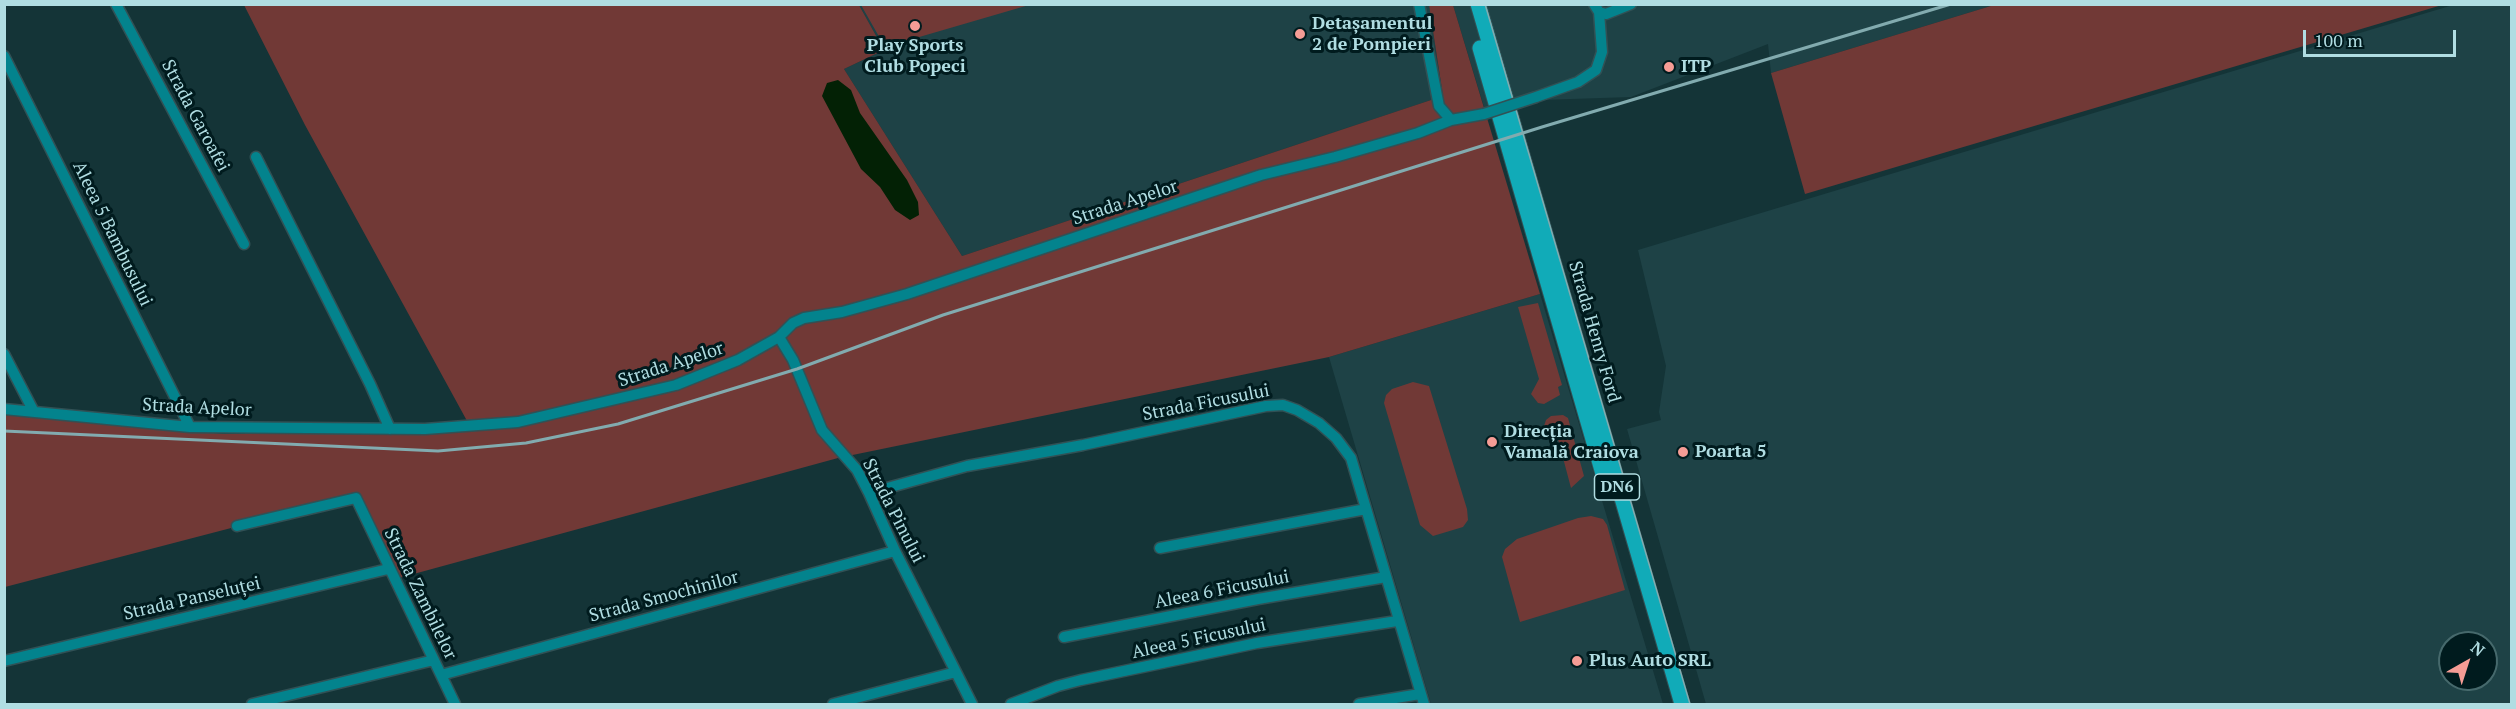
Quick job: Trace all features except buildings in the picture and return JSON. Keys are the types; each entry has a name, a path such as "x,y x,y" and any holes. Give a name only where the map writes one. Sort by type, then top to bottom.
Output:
{"main road":[{"name":"Strada Henry Ford","path":"1468,4 1671,705"},
{"name":"Strada Henry Ford","path":"1478,4 1682,705"}],"street":[{"name":"Strada Garoafei","path":"116,4 244,244"},
{"path":"1419,4 1439,106 1451,120"},
{"path":"1596,8 1606,14 1631,4"},
{"name":"Strada Apelor","path":"4,409 190,427 390,429 470,428 518,422 587,408 676,385 738,360 779,337 792,323 804,318 842,312 917,291 1231,184 1418,133 1451,120 1484,114 1578,82 1596,70 1602,52 1596,8"},
{"name":"Aleea 5 Bambusului","path":"4,56 190,427"},
{"path":"256,157 370,384 390,429"},
{"name":"Strada Pinului","path":"779,337 793,360 822,430 857,470 972,705"},
{"path":"4,354 34,412"},
{"name":"Strada Ficusului","path":"869,493 967,466 1083,445 1266,406 1283,405 1319,423 1336,438 1351,458 1397,621 1422,699"},
{"name":"Strada Zambilelor","path":"237,526 356,498 455,705"},
{"path":"1160,548 1366,509"},
{"name":"Strada Smochinilor","path":"441,675 895,551"},
{"name":"Strada Panseluței","path":"4,661 388,569"},
{"name":"Aleea 6 Ficusului","path":"1064,637 1258,599 1386,577"},
{"name":"Aleea 5 Ficusului","path":"1011,705 1029,701 1081,680 1257,643 1397,621"},
{"path":"252,705 434,660"},
{"path":"833,705 956,672"},
{"path":"1359,705 1422,699"}],"shaded area":[{"path":"1429,4 1443,96 962,256 844,69 884,50 859,5"},
{"path":"244,5 859,5 884,50 844,69 962,256 1443,96 1429,5 1453,5 1540,294 1329,357 838,458 399,578 350,497 5,587 5,414 225,434 401,434 472,430 305,125"},
{"name":"Play Sports Club Popeci","path":"861,5 1029,5 885,47"},
{"path":"1453,5 1994,5 1771,73 1768,44 1631,97 1541,100 1487,117"},
{"path":"1994,5 2442,5 1805,194 1771,73"},
{"path":"2453,5 2511,5 2511,704 1706,704 1627,429 1661,420 1659,412 1666,366 1638,250"},
{"path":"838,80 851,90 860,113 907,180 918,202 919,215 910,220 895,210 880,187 861,169 822,96 827,83"},
{"path":"1540,294 1663,704 1431,704 1329,357"},
{"path":"1538,303 1562,385 1558,387 1560,395 1544,404 1538,403 1531,394 1539,379 1518,307"},
{"path":"1413,382 1429,386 1467,509 1468,520 1463,527 1433,536 1420,525 1384,403 1386,395 1392,389"},
{"path":"1563,415 1568,418 1584,476 1571,488 1558,439 1547,436 1543,429 1546,420 1551,416"},
{"path":"1591,516 1603,519 1607,525 1625,590 1520,622 1502,557 1505,549 1517,539 1578,518"}],"tram line":[{"path":"1485,4 1690,704"}],"railway":[{"path":"4,431 438,451 526,443 618,424 797,369 943,315 1542,127 1951,4"}],"place":[{"name":"Play Sports Club Popeci","path":"915,26"},
{"name":"Detașamentul 2 de Pompieri","path":"1300,34"},
{"name":"ITP","path":"1669,67"},
{"name":"Direcția Vamală Craiova","path":"1492,442"},
{"name":"Poarta 5","path":"1683,452"},
{"name":"Plus Auto SRL","path":"1577,661"}]}
